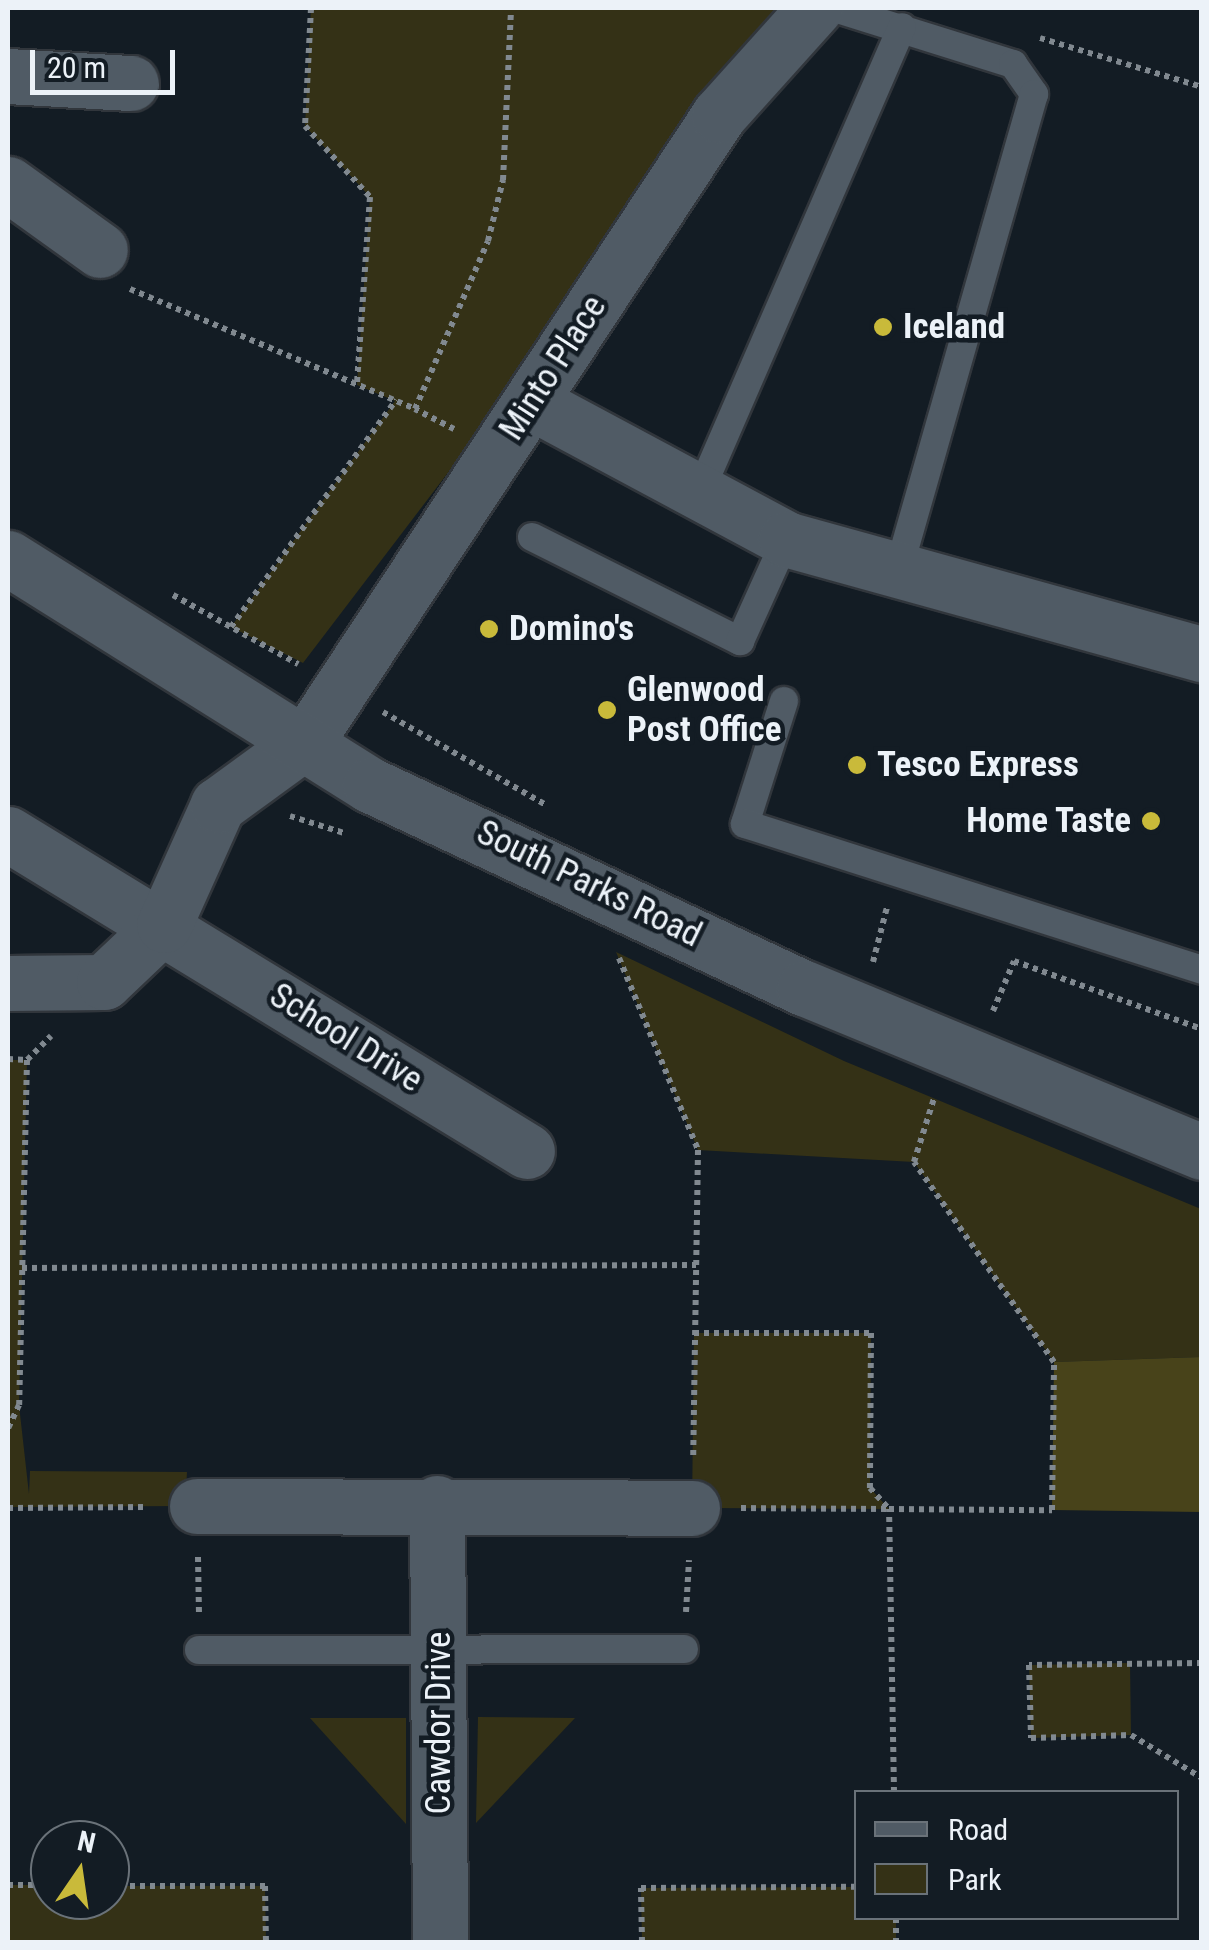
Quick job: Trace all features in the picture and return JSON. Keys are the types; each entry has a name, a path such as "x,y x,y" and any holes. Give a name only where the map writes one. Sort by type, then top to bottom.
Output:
{"street":[{"name":"Minto Place","path":"307,740 338,686 499,451 719,114 815,8"},
{"path":"8,76 132,83"},
{"path":"8,184 100,250"},
{"path":"531,402 786,539 1202,654"},
{"name":"South Parks Road","path":"8,558 258,718 307,740 370,785 645,914 1202,1152"},
{"path":"8,983 104,982 164,925 218,805 307,740"},
{"name":"School Drive","path":"8,834 164,925 527,1151"},
{"path":"197,1506 437,1503 692,1508"},
{"name":"Cawdor Drive","path":"437,1503 440,1942"}],"lane":[{"path":"834,8 1013,64 1034,94 899,569"},
{"path":"699,494 902,27"},
{"path":"532,538 740,640 786,539"},
{"path":"784,701 745,824 1202,970"},
{"path":"200,1650 684,1648"}],"path":[{"path":"312,8 305,126 370,197 357,384"},
{"path":"415,409 488,241 503,180 511,8"},
{"path":"1035,36 1202,88"},
{"path":"100,250 122,286 396,400 499,451"},
{"path":"232,627 396,400"},
{"path":"164,590 552,809"},
{"path":"872,964 881,941"},
{"path":"616,952 698,1150 692,1508 684,1648"},
{"path":"854,956 888,972"},
{"path":"1014,961 1202,1028"},
{"path":"974,1010 1008,1025"},
{"path":"8,1059 26,1060 19,1405 8,1429"},
{"path":"692,1508 1052,1510 1054,1362 914,1162 934,1098"},
{"path":"22,1268 696,1265"},
{"path":"694,1333 871,1333 870,1488 889,1508 894,1790"},
{"path":"8,1508 197,1506 200,1650"},
{"path":"1202,1663 1030,1665 1030,1738 1132,1736 1202,1778"},
{"path":"130,1886 265,1886 266,1942"},
{"path":"642,1942 641,1888 854,1887"}],"green space":[{"path":"311,8 802,8 303,663 231,627 395,401 357,385 370,197 305,126"},
{"path":"616,952 844,1061 1201,1209 1201,1357 1054,1362 914,1162 698,1150"},
{"path":"8,1060 27,1060 19,1405 29,1494 30,1471 187,1472 185,1506 8,1507"},
{"path":"694,1333 871,1333 870,1488 889,1509 692,1508"},
{"path":"1130,1663 1131,1735 1031,1738 1029,1665"},
{"path":"478,1717 575,1718 476,1823"},
{"path":"310,1718 406,1718 406,1824"},
{"path":"8,1885 30,1885 30,1920 130,1920 130,1886 265,1886 266,1942 8,1942"},
{"path":"854,1887 854,1920 896,1920 896,1941 642,1942 641,1888"}],"shaded area":[{"path":"1201,1357 1201,1512 1052,1510 1054,1362"}],"place":[{"name":"Iceland","path":"883,327"},
{"name":"Domino's","path":"489,629"},
{"name":"Glenwood Post Office","path":"607,710"},
{"name":"Tesco Express","path":"857,765"},
{"name":"Home Taste","path":"1151,821"}]}
